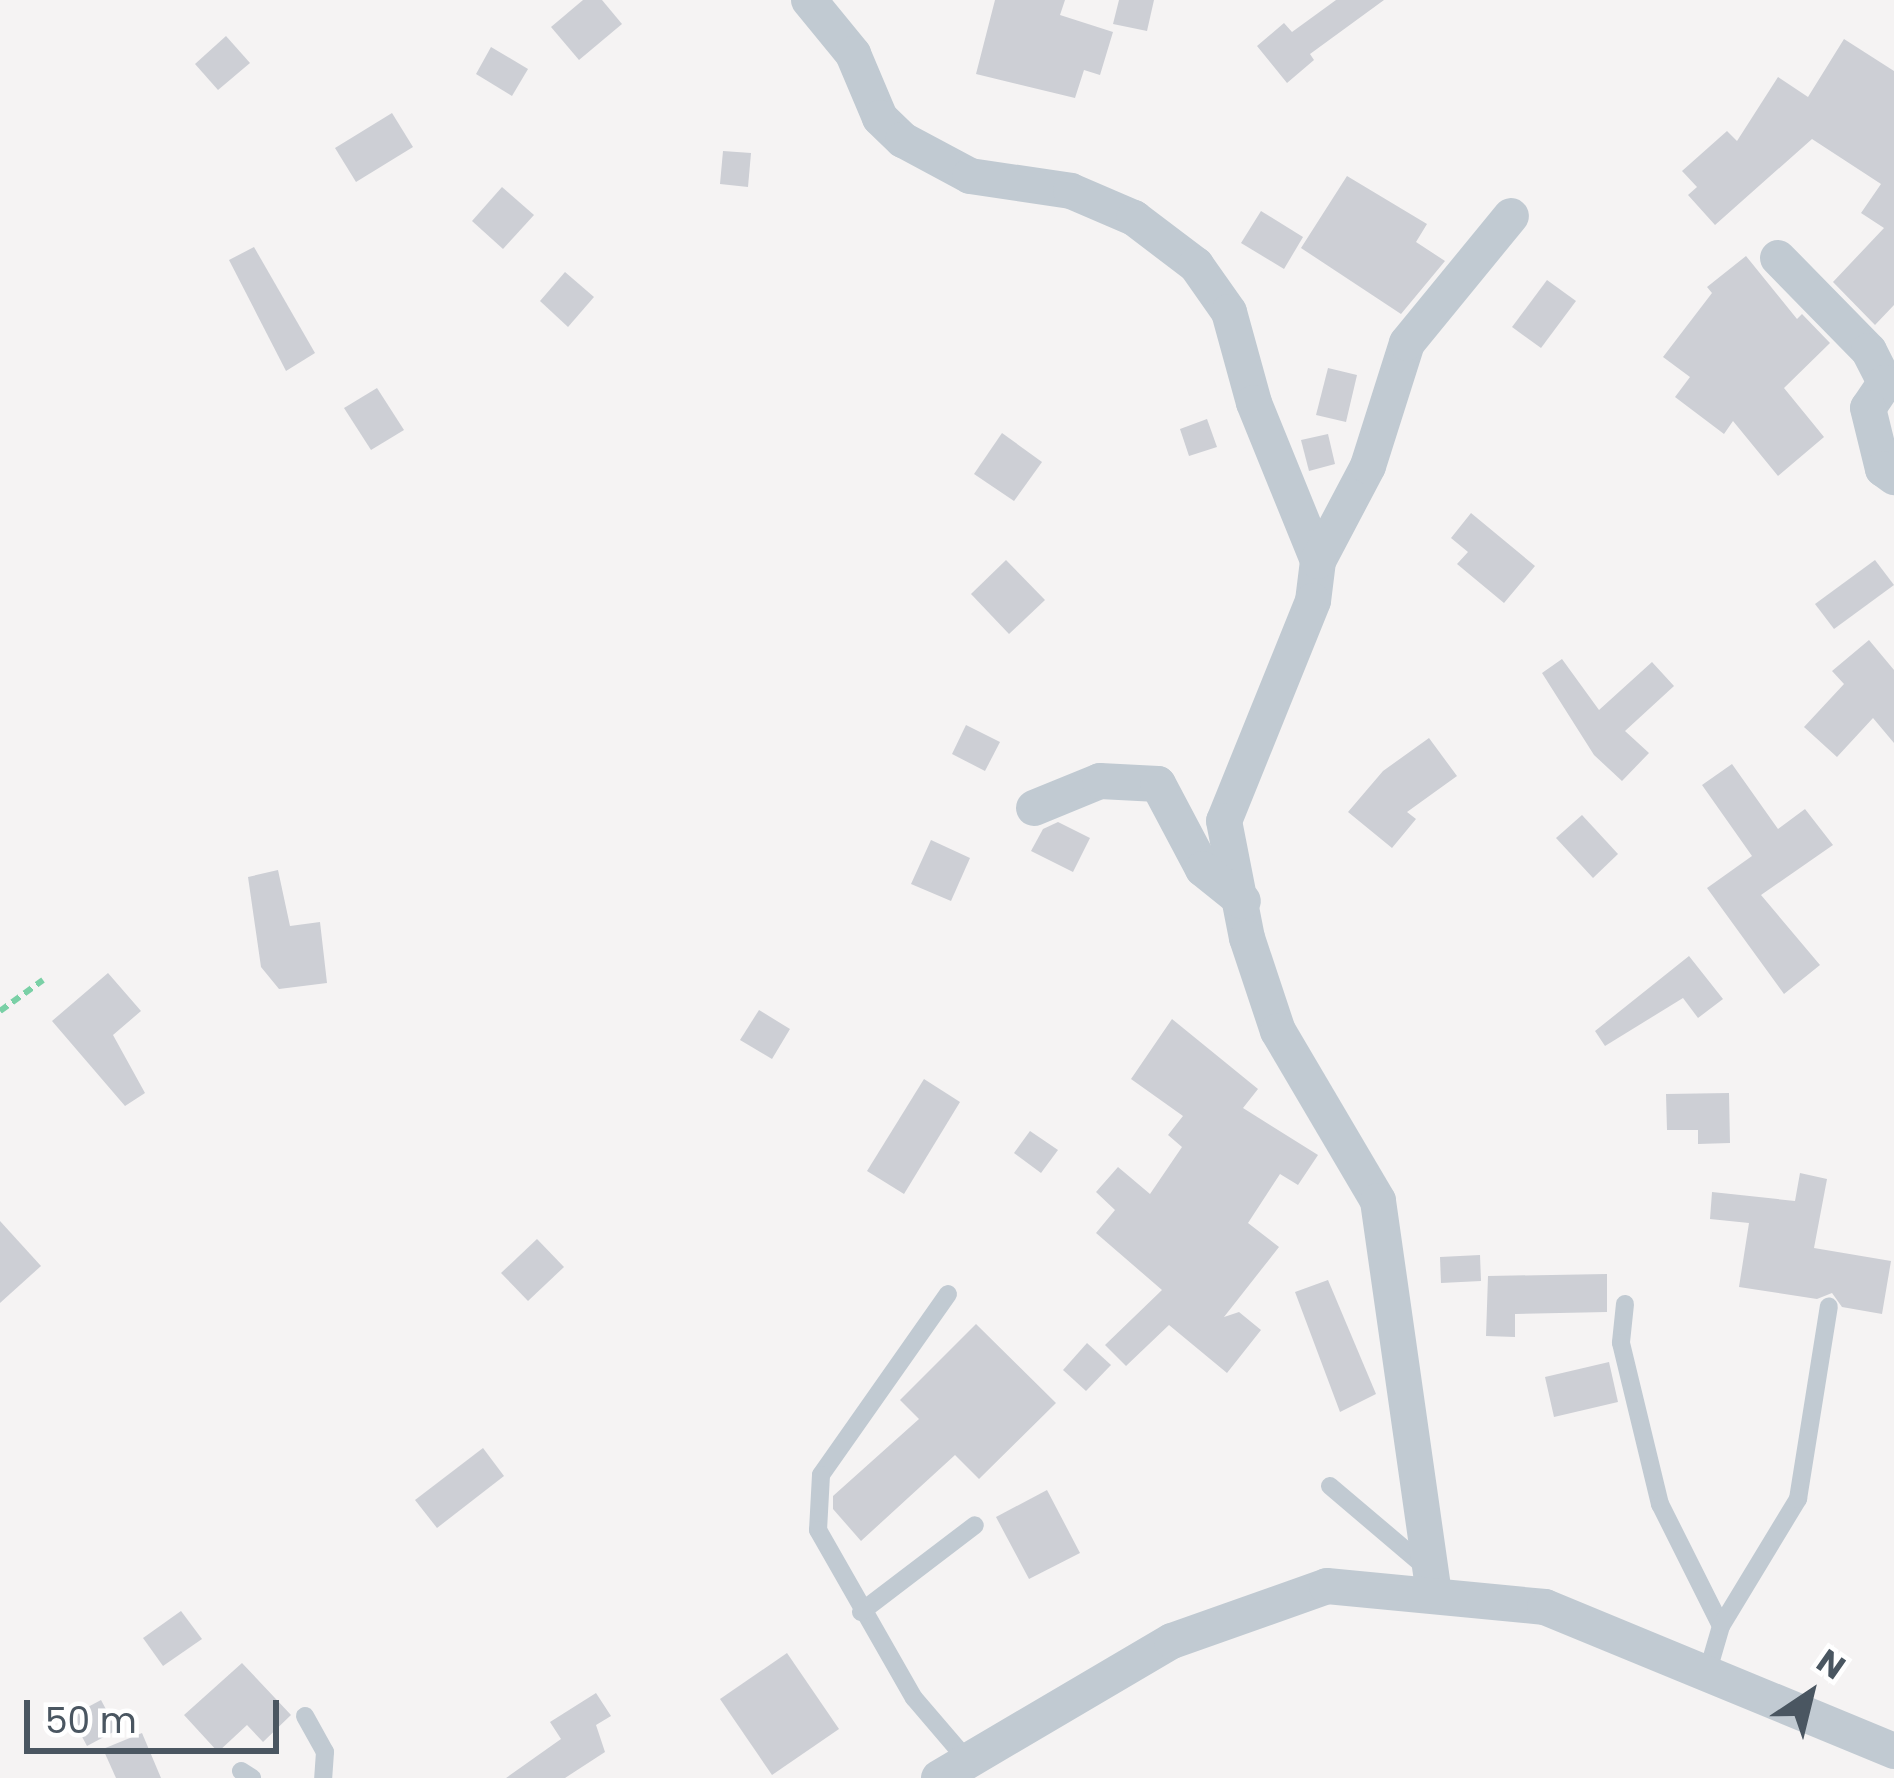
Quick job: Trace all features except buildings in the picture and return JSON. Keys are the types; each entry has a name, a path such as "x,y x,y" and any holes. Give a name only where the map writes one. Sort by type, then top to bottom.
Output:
{"street":[{"path":"809,0 845,41 880,118 903,140 970,176 1101,201 1196,265 1228,312 1254,403 1318,562"},
{"path":"1433,1584 1378,1201 1278,1031 1224,821 1313,601 1318,562 1368,466 1407,343 1511,216"},
{"path":"1778,259 1869,351 1885,383 1868,408 1883,469 1894,476"},
{"path":"1034,808 1100,781 1158,784 1203,869 1243,901"},
{"path":"953,1769 1172,1641 1328,1586 1433,1584 1545,1607 1894,1751"}],"lane":[{"path":"948,1294 821,1475 818,1530 953,1769"},
{"path":"1625,1304 1621,1342 1660,1504 1720,1626"},
{"path":"1708,1674 1720,1626 1798,1498 1829,1306"},
{"path":"1330,1486 1433,1584"},
{"path":"861,1612 975,1525"},
{"path":"305,1716 326,1752 323,1778"}],"path":[{"path":"0,1011 43,980"}]}
